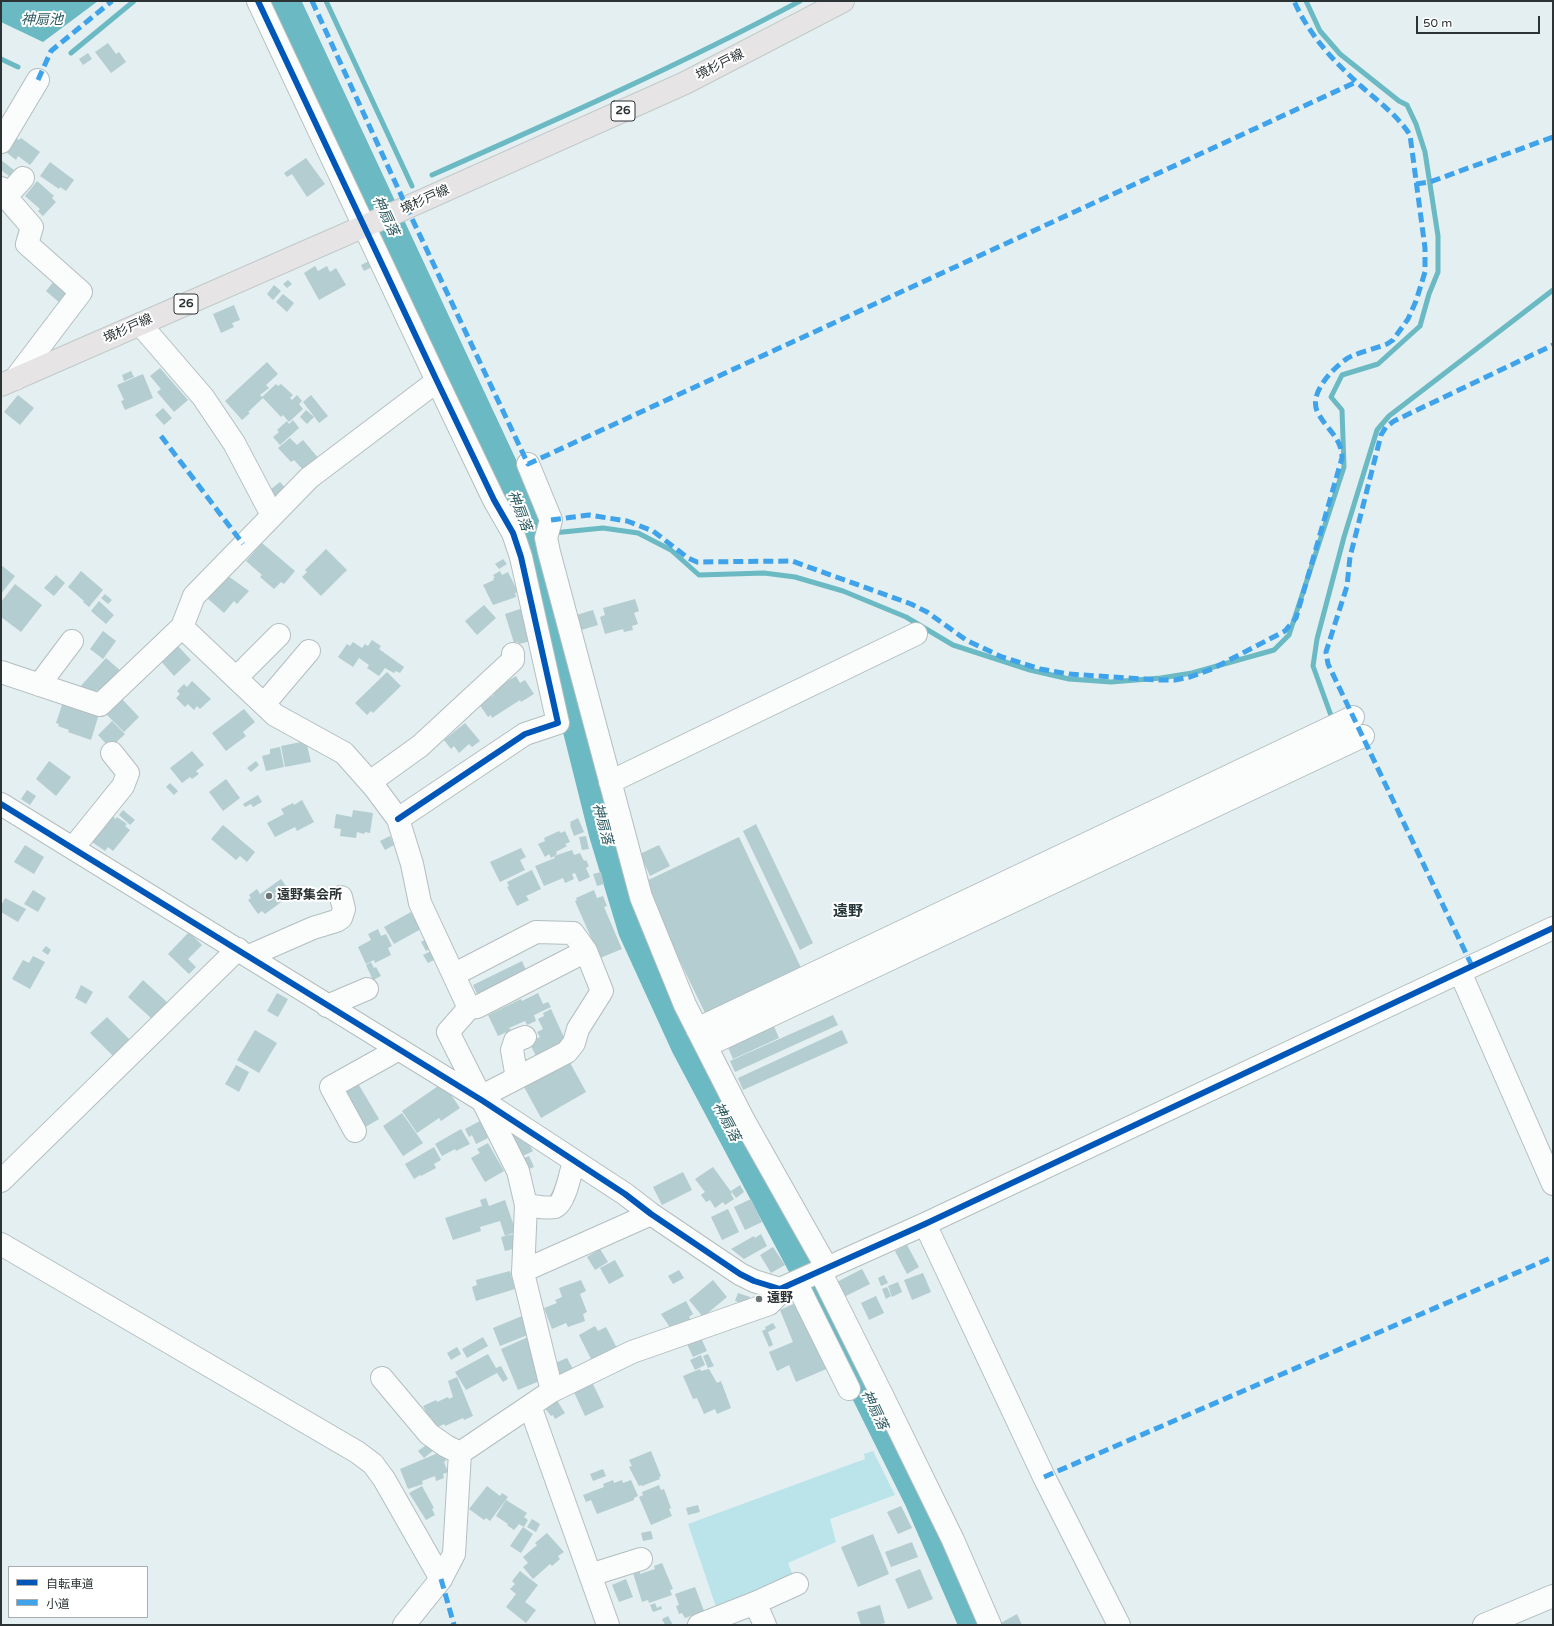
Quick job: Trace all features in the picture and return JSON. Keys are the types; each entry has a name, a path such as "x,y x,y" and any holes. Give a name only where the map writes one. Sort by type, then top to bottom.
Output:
{"main road":[{"name":"境杉戸線","path":"8,382 399,211 685,83 843,1"}],"street":[{"path":"258,1 367,225 437,381 494,500 513,533 521,557 558,723 525,734 398,819"},
{"path":"1,142 38,80"},
{"path":"8,382 81,292 27,244 32,227 4,193 23,178"},
{"path":"140,324 203,397 234,443 272,515"},
{"path":"1,672 100,705 182,627 194,596 309,478 437,381"},
{"path":"528,464 551,520 546,538 549,552 641,897 685,1005 750,1132 823,1269 883,1397 953,1540 990,1625"},
{"path":"521,557 549,552"},
{"path":"182,627 275,715 344,753 370,782 398,819 412,864 420,903 455,974 469,1008"},
{"path":"610,782 916,634"},
{"path":"236,678 279,635"},
{"path":"39,685 72,641"},
{"path":"264,704 309,651"},
{"path":"370,782 420,746 468,701 505,670 514,660 513,654"},
{"path":"701,1038 1353,717"},
{"path":"701,1038 1362,736"},
{"path":"74,848 123,786 128,773 112,753"},
{"path":"1,804 483,1101 625,1194 651,1214 740,1274 754,1281 788,1285"},
{"path":"1,1181 243,953 336,921 341,918 344,909 342,897"},
{"path":"460,1453 552,1391 632,1352 769,1304 788,1285 925,1224 1553,928"},
{"path":"455,974 536,932 573,933 586,951 602,991 578,1029 574,1043 567,1052 488,1093 483,1101"},
{"path":"552,1391 523,1271 526,1205 518,1171 448,1032 469,1008 476,1007 586,951"},
{"path":"1460,972 1553,1184"},
{"path":"327,1006 367,989"},
{"path":"517,1078 512,1050 515,1041 525,1037"},
{"path":"355,1131 331,1087 399,1049"},
{"path":"526,1205 545,1208 556,1206 562,1201 574,1160"},
{"path":"523,1271 651,1214"},
{"path":"925,1224 1044,1477 1119,1625"},
{"path":"1,1244 356,1452 373,1464 384,1479 441,1579"},
{"path":"788,1285 849,1389"},
{"path":"382,1378 429,1434 446,1446 460,1453"},
{"path":"530,1406 608,1625"},
{"path":"404,1625 441,1579 454,1554 460,1453"},
{"path":"590,1575 641,1559"},
{"path":"698,1625 756,1603 797,1584"},
{"path":"1484,1625 1553,1596"},
{"path":"756,1603 765,1625"}],"shaded area":[{"path":"873,1451 895,1495 830,1519 836,1542 788,1563 795,1581 718,1613 688,1524 865,1459 864,1454"}],"water":[{"name":"神扇池","path":"1,1 98,1 43,42 1,22"}],"building":[{"path":"108,43 116,54 119,52 126,62 111,73 95,52"},
{"path":"88,53 92,59 83,65 79,59"},
{"path":"16,138 19,140 21,138 40,152 30,165 18,156 16,160 6,152"},
{"path":"306,158 325,184 307,197 292,174 287,177 284,173"},
{"path":"1,160 14,170 9,176 1,170"},
{"path":"50,162 74,180 66,191 60,187 59,189 40,176"},
{"path":"37,181 54,196 52,198 56,202 43,216 38,211 40,209 25,196"},
{"path":"371,260 374,266 364,271 361,265"},
{"path":"315,266 318,271 327,266 330,272 336,268 346,285 319,300 304,273"},
{"path":"59,275 75,288 61,304 46,291"},
{"path":"288,280 292,284 287,288 283,284"},
{"path":"274,285 281,291 273,300 267,294"},
{"path":"283,294 294,303 287,312 276,302"},
{"path":"234,305 240,320 232,323 234,327 221,333 213,314"},
{"path":"267,362 278,374 266,385 269,388 260,395 262,397 276,384 278,386 281,384 293,395 290,398 292,400 297,395 302,401 299,404 303,409 289,422 283,415 281,417 263,398 242,420 225,401"},
{"path":"160,368 188,400 174,412 157,392 161,389 150,376"},
{"path":"131,371 134,377 124,381 122,375"},
{"path":"143,374 153,398 125,410 121,401 124,400 117,385"},
{"path":"18,395 34,408 20,425 4,412"},
{"path":"311,395 328,416 319,423 303,402"},
{"path":"163,408 172,418 164,425 155,415"},
{"path":"306,410 314,417 307,424 300,417"},
{"path":"293,420 299,428 280,445 273,437 279,432 277,430 287,421 289,424"},
{"path":"290,438 297,445 303,440 320,460 306,473 294,460 291,462 278,448"},
{"path":"280,482 288,491 278,499 270,490"},
{"path":"262,543 295,571 284,584 281,582 274,589 260,577 262,575 246,561"},
{"path":"326,549 347,570 321,596 302,577 307,572 305,570"},
{"path":"503,559 507,564 499,569 495,564"},
{"path":"1,565 15,576 1,594"},
{"path":"81,571 103,590 89,607 68,587"},
{"path":"500,571 502,575 508,572 518,592 515,593 516,597 493,605 483,585 494,580 493,578 495,578 493,575"},
{"path":"56,575 65,583 54,596 44,588"},
{"path":"228,576 249,591 237,604 234,601 224,613 207,598"},
{"path":"15,584 42,605 21,632 1,617 1,602"},
{"path":"105,594 112,600 108,604 101,598"},
{"path":"635,599 639,611 634,613 638,624 632,626 633,630 624,632 623,629 605,634 600,617 605,615 603,608"},
{"path":"99,601 114,615 106,624 91,611"},
{"path":"484,605 496,618 477,635 465,621"},
{"path":"523,608 531,641 519,644 518,642 514,643 505,614"},
{"path":"593,610 598,625 578,631 573,616"},
{"path":"103,631 116,641 103,659 90,649"},
{"path":"372,640 381,646 379,649 404,667 400,673 396,671 394,673 385,668 379,676 367,668 369,665 359,658 353,667 338,657 347,644 350,646 353,642 362,648 365,644 368,646"},
{"path":"177,645 191,660 174,676 160,660"},
{"path":"106,658 122,672 107,687 93,692 78,689"},
{"path":"387,672 401,686 373,713 371,711 367,715 355,703"},
{"path":"516,676 520,683 525,680 534,694 521,702 520,700 492,718 491,715 488,717 479,704 494,695 491,691"},
{"path":"192,681 211,699 200,709 197,706 194,710 188,704 185,707 176,698 180,694 177,691 184,684 187,687"},
{"path":"122,699 139,717 124,732 106,714"},
{"path":"63,702 99,714 91,740 68,732 69,730 58,726 59,724 56,723"},
{"path":"244,709 255,722 243,732 246,736 226,751 212,733"},
{"path":"112,721 125,734 110,748 98,735"},
{"path":"465,723 480,741 472,747 469,744 459,753 454,746 451,749 444,740"},
{"path":"306,741 311,762 285,767 281,746"},
{"path":"280,747 284,767 266,771 262,756 270,754 270,749"},
{"path":"192,751 204,765 196,771 199,774 192,779 190,777 182,783 170,768"},
{"path":"49,761 71,777 56,796 36,779"},
{"path":"256,761 259,765 251,772 247,768"},
{"path":"226,779 240,798 223,811 209,792"},
{"path":"170,783 178,791 174,795 166,787"},
{"path":"27,790 36,796 30,805 21,799"},
{"path":"258,795 262,802 253,807 251,804 245,807 243,804"},
{"path":"302,800 314,822 297,831 295,827 275,837 267,823 284,814 281,809 293,803 294,805"},
{"path":"123,810 135,820 130,825 119,815"},
{"path":"353,810 373,813 370,833 365,832 364,834 357,832 356,838 340,836 341,829 334,828 336,814 352,817"},
{"path":"111,815 127,824 125,826 130,830 113,851 108,847 105,851 92,842"},
{"path":"578,818 584,832 574,836 570,822"},
{"path":"756,824 813,943 800,950 743,831"},
{"path":"223,825 255,852 247,862 240,856 236,860 211,839"},
{"path":"559,831 561,833 565,831 570,842 565,844 567,846 556,852 557,854 551,858 549,854 545,857 538,844 545,841 544,838"},
{"path":"390,836 394,845 385,850 380,841"},
{"path":"586,836 589,849 582,850 579,837"},
{"path":"739,837 803,972 707,1017 642,883"},
{"path":"25,845 44,857 34,874 14,862"},
{"path":"659,845 670,866 650,876 640,854"},
{"path":"521,848 526,857 520,860 525,870 500,882 490,862"},
{"path":"572,850 574,855 580,853 584,861 586,860 589,866 586,868 590,877 579,882 575,873 572,874 574,879 565,883 563,878 544,886 535,866 555,858 554,856"},
{"path":"532,870 541,889 526,896 529,900 517,906 507,887 509,886 507,882"},
{"path":"601,872 604,884 597,886 593,874"},
{"path":"281,879 291,893 265,914 262,911 258,914 248,900 251,898 249,895 257,889 260,894"},
{"path":"33,890 46,898 38,912 24,904"},
{"path":"594,890 597,898 603,896 607,906 604,907 622,949 600,958 575,901 577,900 576,898"},
{"path":"5,898 26,909 18,922 1,912 1,906"},
{"path":"411,912 421,929 394,944 384,927"},
{"path":"378,929 381,936 386,934 392,946 388,948 391,955 375,963 374,960 366,964 358,947 371,940 368,934"},
{"path":"189,932 202,945 188,959 196,967 189,974 168,954"},
{"path":"428,938 433,947 426,951 421,942"},
{"path":"46,946 51,950 48,955 42,951"},
{"path":"433,950 438,958 428,963 423,955"},
{"path":"33,956 45,962 30,989 12,979 23,960 29,963"},
{"path":"522,961 526,970 477,994 473,985"},
{"path":"371,962 381,976 373,980 366,965"},
{"path":"143,980 168,1003 152,1019 128,997"},
{"path":"81,985 93,992 86,1004 75,998"},
{"path":"277,993 288,999 278,1017 267,1011"},
{"path":"538,993 543,1004 548,1002 551,1007 534,1015 536,1021 527,1025 525,1021 509,1028 511,1030 498,1036 488,1015 521,999 522,1001"},
{"path":"551,1009 567,1044 537,1058 529,1042 540,1037 537,1032 543,1029 538,1019 544,1016 543,1013"},
{"path":"833,1015 838,1025 735,1072 730,1061"},
{"path":"107,1017 134,1044 117,1060 90,1033"},
{"path":"773,1024 779,1038 733,1059 727,1045"},
{"path":"255,1030 277,1043 259,1073 237,1060"},
{"path":"842,1030 848,1043 743,1090 738,1078"},
{"path":"568,1059 586,1092 541,1118 523,1085"},
{"path":"236,1065 249,1072 239,1092 225,1084"},
{"path":"356,1080 379,1119 362,1129 339,1090"},
{"path":"441,1084 447,1089 460,1108 441,1121 439,1118 417,1133 402,1111"},
{"path":"402,1113 423,1143 403,1156 383,1126"},
{"path":"480,1121 488,1138 476,1144 472,1135 469,1137 465,1129"},
{"path":"461,1129 470,1144 456,1151 455,1149 442,1156 435,1144"},
{"path":"514,1133 516,1136 519,1135 523,1142 527,1140 533,1151 521,1157 509,1135"},
{"path":"488,1143 504,1171 485,1182 471,1158 480,1153 477,1149"},
{"path":"434,1147 441,1160 434,1164 436,1168 414,1179 405,1164"},
{"path":"529,1156 534,1167 526,1170 522,1159"},
{"path":"713,1167 732,1193 731,1194 734,1199 725,1205 723,1202 715,1208 710,1200 706,1202 701,1195 705,1192 695,1179"},
{"path":"683,1172 692,1190 662,1205 653,1187"},
{"path":"740,1185 744,1192 736,1198 731,1191"},
{"path":"486,1198 489,1206 505,1200 516,1232 505,1236 500,1221 480,1227 481,1231 453,1240 445,1218 482,1206 480,1200"},
{"path":"751,1199 762,1222 745,1230 734,1207"},
{"path":"728,1209 739,1232 722,1240 711,1217"},
{"path":"514,1234 517,1248 505,1251 501,1237"},
{"path":"761,1234 767,1246 744,1259 731,1249 754,1236 755,1238"},
{"path":"907,1245 919,1267 907,1274 895,1251"},
{"path":"773,1247 785,1265 771,1273 760,1255"},
{"path":"600,1249 608,1262 595,1270 587,1257"},
{"path":"615,1260 624,1276 609,1284 600,1268"},
{"path":"862,1269 870,1284 842,1298 835,1283"},
{"path":"679,1270 684,1278 673,1284 668,1276"},
{"path":"510,1271 515,1289 476,1301 472,1287 477,1285 476,1280"},
{"path":"923,1273 931,1292 912,1300 904,1280"},
{"path":"884,1275 888,1283 881,1286 878,1278"},
{"path":"581,1280 586,1291 580,1294 587,1312 583,1314 585,1321 568,1327 566,1323 552,1329 544,1308 557,1303 555,1300 562,1297 559,1288"},
{"path":"713,1280 727,1297 703,1317 689,1300"},
{"path":"898,1282 902,1292 892,1297 888,1286"},
{"path":"887,1287 891,1296 886,1299 882,1289"},
{"path":"738,1293 750,1297 747,1305 735,1301"},
{"path":"876,1296 884,1313 869,1320 861,1303"},
{"path":"686,1301 693,1314 689,1317 692,1322 673,1332 661,1314"},
{"path":"798,1302 831,1367 796,1382 789,1365 777,1371 769,1352 793,1342 780,1310"},
{"path":"522,1316 530,1334 500,1346 493,1328"},
{"path":"773,1323 776,1328 768,1332 773,1345 769,1347 762,1331 766,1329 765,1327"},
{"path":"595,1326 598,1331 606,1327 618,1350 593,1363 579,1335"},
{"path":"483,1337 488,1346 467,1358 462,1349"},
{"path":"528,1337 542,1380 518,1390 501,1349"},
{"path":"701,1338 707,1351 693,1357 687,1344"},
{"path":"457,1347 461,1354 451,1360 447,1353"},
{"path":"488,1354 496,1368 501,1366 508,1379 503,1382 497,1373 466,1390 455,1372"},
{"path":"708,1354 714,1366 708,1368 703,1356"},
{"path":"701,1355 705,1365 695,1370 690,1360"},
{"path":"567,1358 573,1369 561,1375 555,1363"},
{"path":"700,1369 701,1371 709,1369 717,1383 721,1381 731,1408 717,1414 715,1409 704,1414 697,1398 693,1399 683,1376"},
{"path":"457,1377 473,1416 464,1420 463,1418 445,1426 444,1424 436,1428 431,1417 429,1418 423,1406 436,1400 437,1402 448,1397 449,1399 453,1397 448,1381"},
{"path":"592,1382 604,1407 585,1416 574,1392"},
{"path":"556,1399 565,1413 555,1419 553,1415 551,1416 544,1407"},
{"path":"430,1442 435,1449 424,1458 418,1451"},
{"path":"651,1451 661,1476 659,1477 660,1479 639,1486 629,1467 632,1466 629,1460"},
{"path":"438,1453 439,1456 443,1454 446,1461 444,1462 448,1472 443,1474 444,1478 436,1481 435,1476 422,1481 423,1484 408,1489 400,1469"},
{"path":"603,1469 606,1476 593,1481 590,1474"},
{"path":"613,1480 614,1483 622,1480 623,1483 631,1480 638,1496 634,1498 634,1500 597,1514 591,1500 586,1502 583,1495 604,1487 603,1484"},
{"path":"659,1485 661,1490 664,1489 671,1508 669,1509 672,1516 651,1525 639,1497 643,1495 642,1492"},
{"path":"422,1486 434,1508 432,1509 435,1515 426,1520 409,1493"},
{"path":"487,1486 500,1496 502,1493 508,1497 490,1521 486,1518 484,1520 469,1509"},
{"path":"506,1500 527,1513 524,1517 528,1520 524,1527 519,1524 514,1530 496,1516"},
{"path":"698,1505 700,1512 688,1515 686,1508"},
{"path":"901,1506 912,1528 898,1534 887,1512"},
{"path":"532,1519 540,1524 536,1532 527,1527"},
{"path":"523,1527 533,1534 521,1553 510,1546"},
{"path":"651,1531 653,1539 643,1541 641,1533"},
{"path":"547,1533 564,1552 558,1556 560,1559 552,1566 550,1564 533,1579 523,1567 528,1563 523,1557 537,1545 535,1543"},
{"path":"873,1534 889,1574 858,1587 841,1547"},
{"path":"912,1542 918,1557 891,1567 885,1552"},
{"path":"662,1563 673,1589 670,1590 672,1595 649,1603 648,1600 642,1602 633,1573 640,1571 640,1574 655,1569 654,1566"},
{"path":"920,1569 933,1599 908,1609 895,1579"},
{"path":"520,1571 538,1585 525,1602 536,1610 526,1623 506,1607 516,1594 510,1589 515,1584 512,1581"},
{"path":"626,1579 633,1597 619,1602 612,1585"},
{"path":"695,1587 704,1611 685,1618 682,1613 679,1614 676,1606 679,1605 675,1594"},
{"path":"655,1603 657,1608 661,1606 662,1609 653,1612 650,1605"},
{"path":"880,1605 885,1623 878,1625 861,1625 857,1612"},
{"path":"1017,1614 1022,1625 999,1625 999,1624"},
{"path":"668,1616 673,1625 665,1625 662,1619"}],"waterway":[{"path":"71,53 134,1"},
{"name":"神扇落","path":"285,1 503,467 529,535 604,834 633,930 686,1046 806,1272 919,1499 974,1625"},
{"path":"326,1 412,186"},
{"path":"432,175 664,70 800,1"},
{"path":"553,533 603,528 638,533 671,550 699,575 764,573 795,577 843,591 906,617 953,645 1030,670 1069,679 1111,682 1161,678 1192,673 1274,650 1289,635 1344,467 1342,410 1331,397 1342,375 1378,364 1420,326 1429,294 1438,272 1438,236 1425,152 1416,124 1407,105 1399,101 1340,54 1320,31 1306,1"},
{"path":"1,59 18,67"},
{"path":"1333,721 1313,666 1317,639 1344,537 1377,430 1389,416 1553,290"},
{"path":"529,535 541,534"},
{"path":"686,1046 697,1040"}],"marked path":[{"path":"38,80 51,51 112,1"},
{"path":"312,1 407,208 528,464 1356,82"},
{"path":"551,520 589,515 627,521 653,531 688,558 697,562 792,561 911,604 927,612 966,640 1002,657 1040,669 1069,674 1175,680 1190,677 1212,669 1285,631 1296,618 1342,458 1340,445 1337,439 1318,413 1316,406 1318,391 1333,370 1345,360 1359,353 1387,344 1393,340 1408,319 1416,301 1425,272 1425,248 1410,135 1394,115 1352,78 1324,48 1307,25 1294,1"},
{"path":"1416,184 1430,182 1553,137"},
{"path":"1472,966 1328,664 1326,652 1347,586 1350,557 1381,435 1386,427 1394,421 1553,345"},
{"path":"161,436 243,544"},
{"path":"1044,1477 1553,1257"},
{"path":"441,1579 454,1625"}],"cycle path":[{"path":"258,1 494,500 513,533 521,557 558,723 525,734 398,819"},
{"path":"1,804 483,1101 625,1194 651,1214 740,1274 754,1281 780,1289 925,1224 1553,928"}],"place":[{"name":"遠野集会所","path":"269,896"},
{"name":"遠野","path":"759,1299"}],"district":[{"name":"遠野","path":"848,912"}]}
